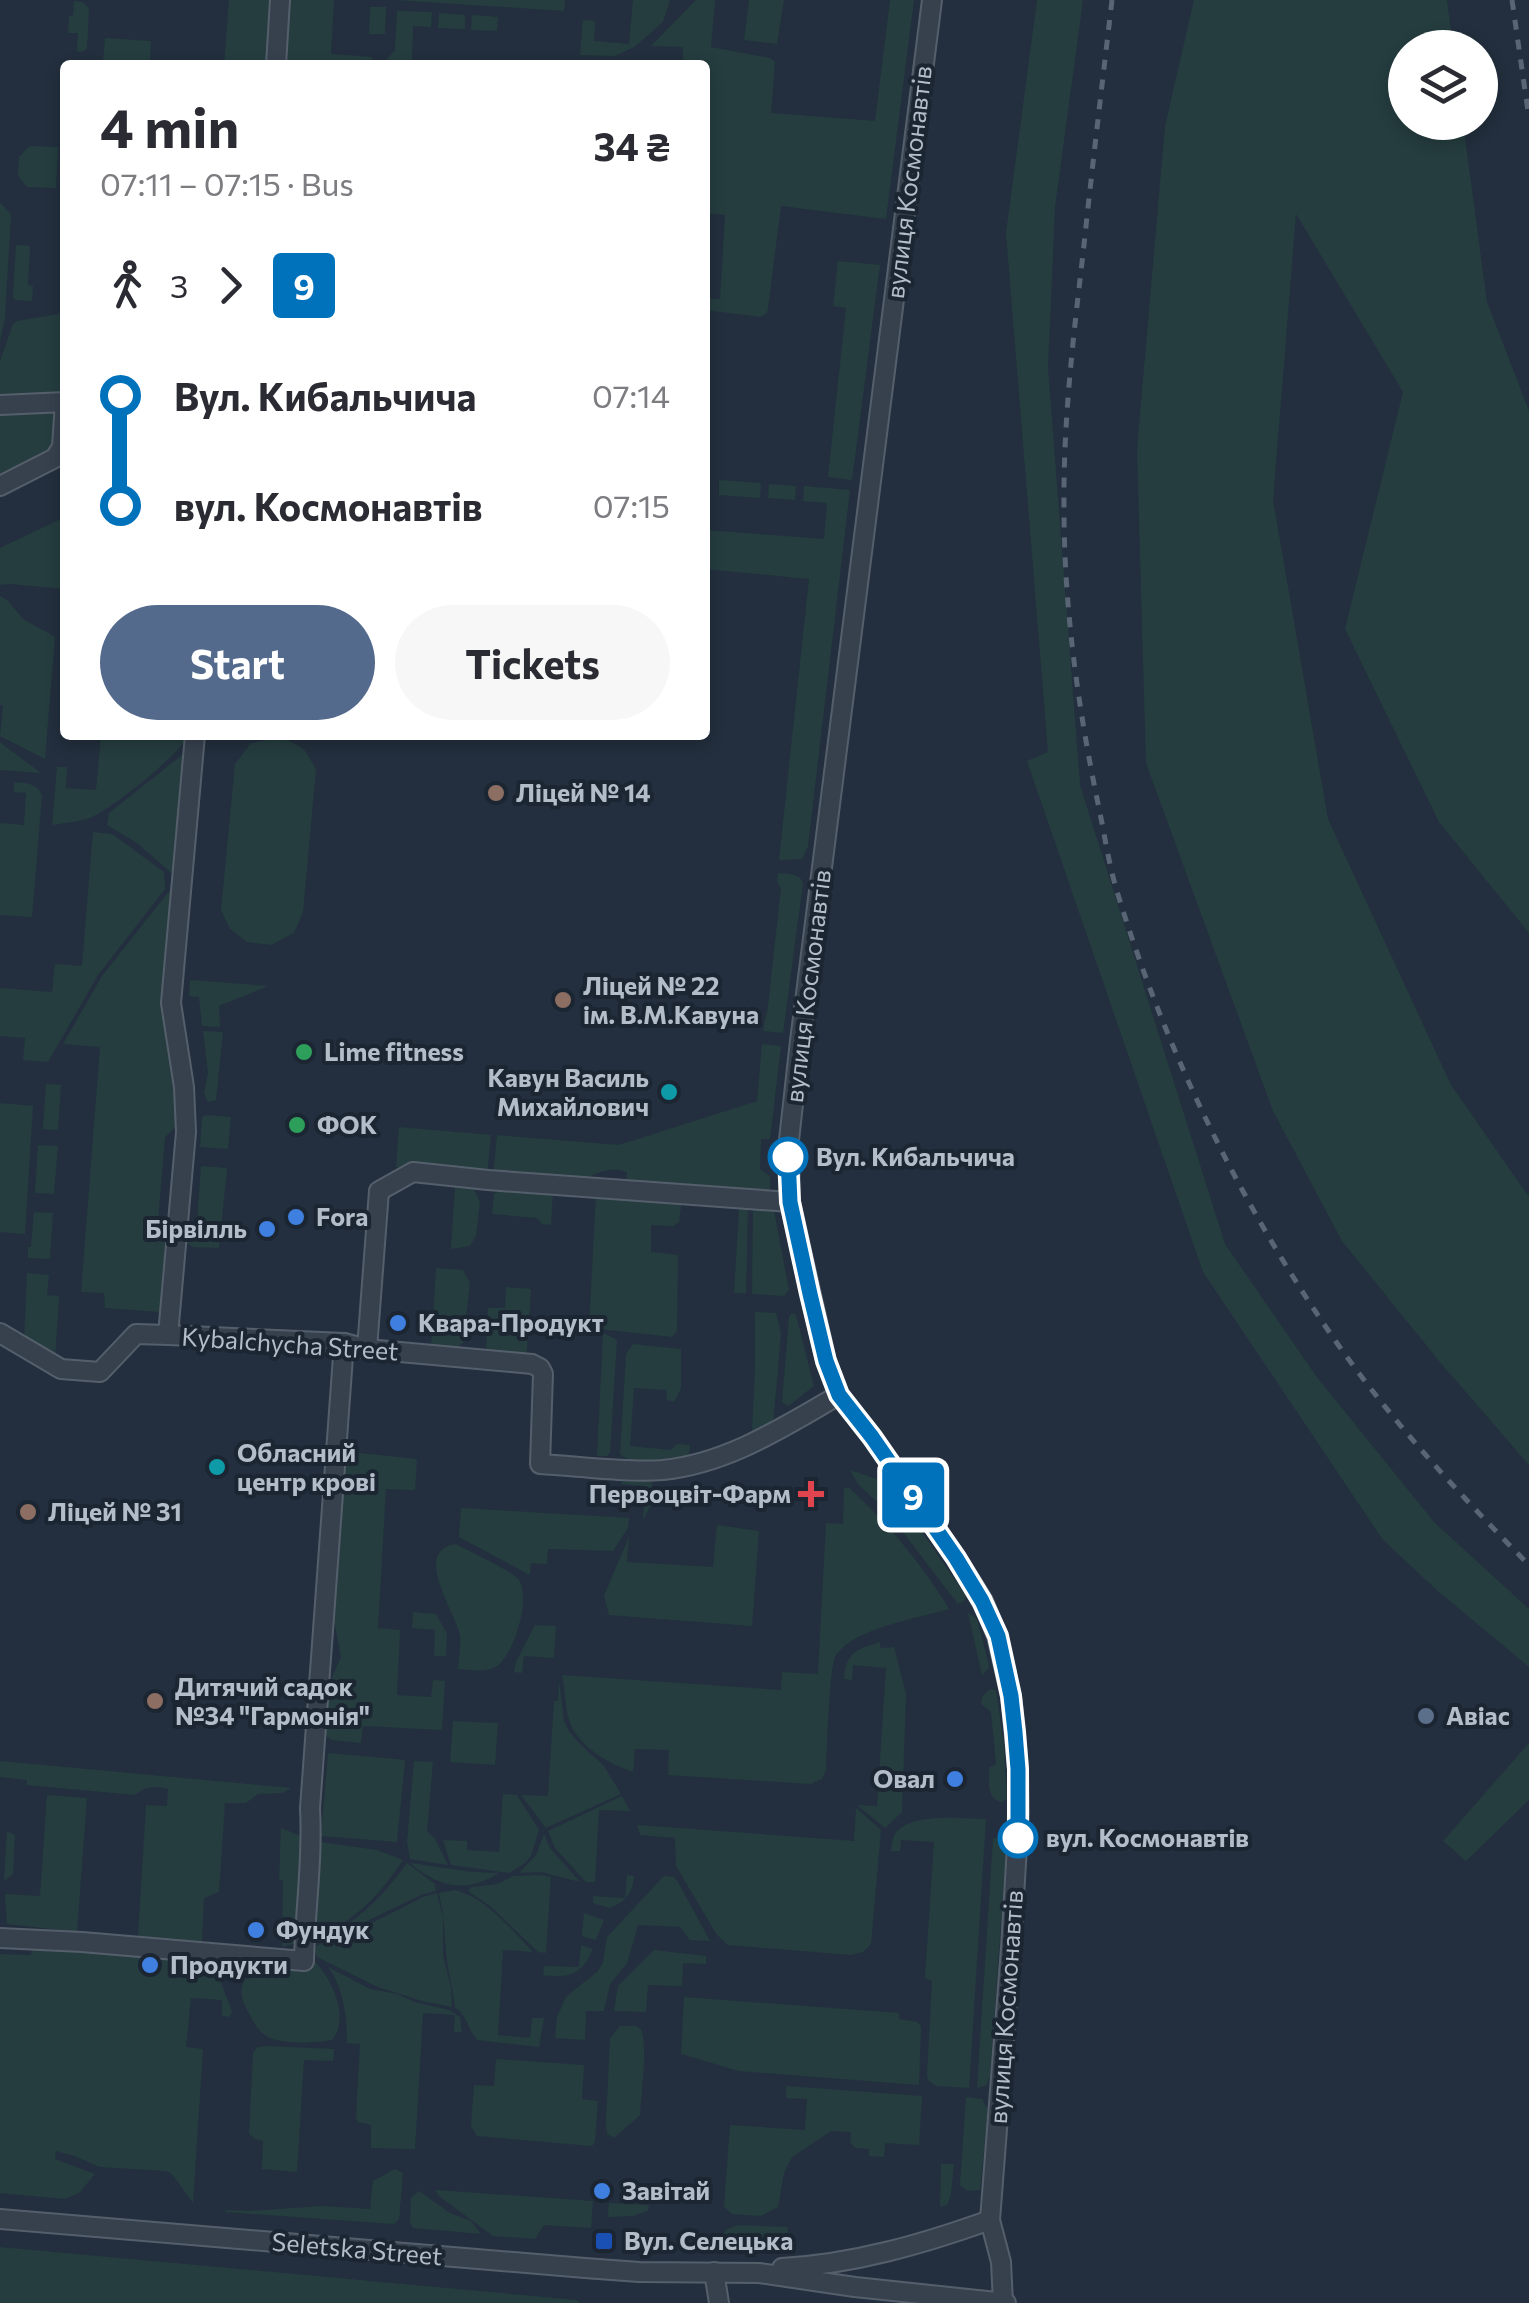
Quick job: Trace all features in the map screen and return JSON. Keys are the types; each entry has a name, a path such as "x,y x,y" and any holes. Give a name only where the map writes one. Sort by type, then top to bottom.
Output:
{"street":[{"path":"276,60 280,0"},
{"name":"вулиця Космонавтів","path":"932,0 800,1041 789,1140 790,1202 826,1361 839,1395 956,1558 982,1601 998,1636 1011,1696 1019,1812 990,2220 1001,2262 1004,2303"},
{"path":"0,406 60,402"},
{"path":"0,486 55,458 60,450"},
{"name":"Kybalchycha Street","path":"194,740 171,1003 184,1087 186,1132 168,1335 344,1343 367,1349 532,1364 543,1374 540,1464 658,1470 696,1464 746,1448 839,1395"},
{"path":"367,1349 379,1190 412,1172 790,1202"},
{"path":"0,1333 60,1369 100,1372 136,1334 168,1335"},
{"path":"0,1938 304,1961 311,1869 310,1808 344,1343"},
{"name":"Seletska Street","path":"0,2219 640,2272 758,2273 1004,2303"},
{"name":"Seletska Street","path":"714,2272 816,2266 861,2258 990,2220"},
{"path":"714,2272 719,2303"}],"green space":[{"path":"229,0 272,0 268,60 224,60"},
{"path":"288,0 334,0 331,54 372,57 372,60 287,60"},
{"path":"396,0 565,0 564,11"},
{"path":"633,0 670,0 663,22 634,47 615,56 580,55 583,20 595,21 594,41 629,44"},
{"path":"696,0 715,0 711,47 775,62 771,113 875,121 890,0 914,0 886,219 781,206 768,308 761,317 710,311 710,299 720,299 725,215 710,214 710,60 683,60 683,47 651,46"},
{"path":"749,0 784,0 777,44 744,40"},
{"path":"1037,0 1083,0 1055,207 1048,368 1080,785 1225,1244 1316,1376 1434,1522 1529,1609 1529,1667 1383,1540 1203,1272 1027,761 1048,752 1006,233"},
{"path":"1194,0 1447,0 1451,30 1388,30 1388,140 1465,140 1487,302 1529,411 1529,933 1439,822 1345,629 1403,392 1296,214 1273,500 1328,819 1451,1085 1529,1197 1529,1465 1342,1241 1273,1111 1146,763 1137,449 1165,126"},
{"path":"74,1 83,2 89,9 87,48 77,52 78,33 68,33"},
{"path":"370,7 386,7 385,34 369,34"},
{"path":"397,11 432,12 431,27 413,26 412,60 387,60 395,50"},
{"path":"439,13 465,15 465,29 438,28"},
{"path":"472,15 498,17 497,31 471,30"},
{"path":"105,38 151,41 150,60 103,60"},
{"path":"30,146 58,147 56,188 27,187 18,176 19,157"},
{"path":"0,203 11,214 0,341"},
{"path":"16,245 30,246 28,285 33,286 32,301 13,297"},
{"path":"838,261 880,265 852,480 828,477 846,308 833,306"},
{"path":"60,314 60,396 0,402 0,361 17,321"},
{"path":"55,405 55,443 49,454 0,479 0,409"},
{"path":"719,480 761,483 760,498 719,495"},
{"path":"769,484 796,486 795,500 768,498"},
{"path":"804,486 850,490 808,846 802,859 779,860 809,579 710,569 710,530 824,539 827,503 803,501"},
{"path":"60,519 60,589 0,585 0,548"},
{"path":"0,596 23,619 55,637 45,759 0,736"},
{"path":"101,740 185,740 160,767 101,812 83,820 52,825 57,767 67,767 66,788 96,790"},
{"path":"288,740 304,749 316,769 303,912 294,933 271,945 247,942 230,929 221,910 235,764 251,743"},
{"path":"2,744 41,773 0,770"},
{"path":"187,751 175,876 137,843 107,825 109,813"},
{"path":"14,782 34,786 42,795 32,917 0,915 0,823 24,825 26,793 14,792"},
{"path":"93,832 112,834 164,872 165,889 98,975 48,1062 23,1060 25,1038 0,1036 0,988 52,992 55,964 82,966"},
{"path":"778,873 796,876 803,883 783,1033 763,1031 781,888"},
{"path":"174,885 165,1007 179,1124 165,1137 158,1220 166,1229 160,1312 105,1308 104,1293 81,1292 100,1047 63,1044 102,976"},
{"path":"190,980 268,986 219,1006 220,1027 202,1026 199,997 189,996"},
{"path":"203,1031 223,1032 216,1100 208,1102 204,1093 208,1073"},
{"path":"762,1044 781,1046 770,1139 761,1139 760,1169 770,1177 770,1197 627,1185 627,1172 614,1169 563,1181 493,1176 497,1135 619,1145 757,1101"},
{"path":"46,1084 61,1085 58,1130 43,1129"},
{"path":"0,1103 33,1106 25,1234 0,1232"},
{"path":"202,1117 231,1117 228,1149 200,1147"},
{"path":"399,1127 491,1135 487,1176 396,1167"},
{"path":"38,1145 58,1146 54,1194 35,1193"},
{"path":"201,1166 227,1168 219,1248 193,1247 184,1241 186,1227 197,1223"},
{"path":"455,1187 474,1190 480,1202 476,1236 470,1246 451,1249"},
{"path":"505,1187 553,1190 551,1225 542,1224 537,1218 492,1214 494,1194"},
{"path":"596,1193 682,1199 679,1222 673,1226 651,1225 651,1252 678,1255 677,1331 672,1337 589,1328"},
{"path":"739,1209 748,1209 746,1293 734,1293"},
{"path":"753,1210 774,1211 789,1290 784,1296 752,1294"},
{"path":"34,1212 53,1213 50,1259 28,1258"},
{"path":"436,1268 463,1270 470,1283 463,1343 455,1349 431,1348"},
{"path":"27,1273 49,1275 47,1295 59,1296 55,1359 24,1341"},
{"path":"506,1287 531,1289 524,1357 486,1352 488,1308 505,1308"},
{"path":"755,1312 776,1313 781,1333 773,1425 755,1436 752,1431"},
{"path":"792,1313 796,1315 814,1386 788,1406 782,1402"},
{"path":"603,1333 617,1340 610,1453 597,1456"},
{"path":"633,1344 681,1349 681,1388 674,1402 667,1400 666,1390 634,1388 630,1446 671,1450 677,1444 690,1445 689,1455 680,1463 641,1462 620,1454 626,1354"},
{"path":"345,1435 359,1453 417,1459 415,1490 386,1489 378,1628 400,1630 397,1695 431,1697 433,1680 445,1681 442,1730 363,1726 361,1743 332,1740 323,1727 325,1693 341,1657 333,1615"},
{"path":"850,1470 879,1480 896,1494 966,1596 964,1601 958,1604"},
{"path":"622,1476 652,1478 651,1504 643,1521 645,1486 621,1484"},
{"path":"848,1487 903,1544 949,1609 872,1631 836,1655 822,1779 811,1784 668,1775 669,1750 635,1749 633,1772 606,1760 581,1740 568,1718 562,1675 781,1690 782,1672 818,1674 826,1523 843,1524 844,1489"},
{"path":"461,1508 629,1518 628,1528 613,1551 548,1549 547,1564 531,1563 530,1575 459,1537"},
{"path":"717,1525 759,1531 752,1626 609,1615 604,1596 629,1537 627,1562 713,1567"},
{"path":"456,1544 506,1570 522,1587 522,1611 515,1638 503,1660 488,1670 458,1669 460,1636 437,1571 437,1558 443,1549"},
{"path":"413,1612 436,1614 447,1634 446,1656 434,1656 435,1630 412,1628"},
{"path":"968,1613 977,1619 988,1661 989,1668 982,1675"},
{"path":"535,1625 556,1626 554,1658 524,1656 522,1673 514,1672 516,1662"},
{"path":"880,1642 880,1648 894,1647 906,1694 902,1812 885,1828 857,1805 877,1806 886,1668 853,1665 852,1680 844,1679 854,1653"},
{"path":"559,1680 569,1731 604,1766 621,1794 546,1828 521,1795 548,1796"},
{"path":"990,1689 996,1690 1004,1746 1007,1799 1001,1802 989,1788 989,1768 996,1764 991,1712 981,1704"},
{"path":"453,1721 498,1723 495,1765 450,1762"},
{"path":"1529,1743 1529,1800 1466,1861 1443,1841"},
{"path":"328,1753 405,1760 397,1842 321,1836"},
{"path":"0,1761 292,1788 282,1793 258,1794 246,1803 225,1803 219,1892 204,1898 202,1942 138,1937 146,1805 167,1806 168,1789 150,1788 135,1795 27,1785 27,1780 0,1777"},
{"path":"414,1761 433,1762 427,1831 448,1865 410,1859 407,1842"},
{"path":"503,1794 517,1795 539,1830 531,1856 509,1873 451,1865 443,1840 467,1841 467,1850 499,1852"},
{"path":"47,1795 87,1798 77,1932 7,1924 5,1894 40,1896"},
{"path":"622,1796 630,1811 599,1810 595,1882 586,1882 555,1848 548,1831"},
{"path":"856,1808 881,1830 871,1944 863,1952 851,1955 728,1945 717,1935 676,1866 675,1838 640,1835 637,1825 854,1841"},
{"path":"936,1818 986,1819 969,2088 936,2086 927,2074 932,1981 925,1978 934,1842 901,1840 900,1851 891,1851 892,1843 901,1828 911,1823"},
{"path":"281,1828 306,1838 301,1942 282,1947 283,1881 279,1880"},
{"path":"7,1831 15,1835 13,1874 4,1881"},
{"path":"544,1834 550,1848 580,1882 541,1872 519,1873 536,1855"},
{"path":"993,1838 1007,1839 990,2076 986,2086 977,2088"},
{"path":"320,1842 377,1850 403,1860 364,1907 312,1939 317,1847"},
{"path":"407,1863 435,1884 436,1891 348,1930 346,1925 379,1897"},
{"path":"410,1863 499,1873 475,1884 452,1885 431,1878"},
{"path":"627,1875 634,1876 630,1892 624,1900 609,1908 593,1903 593,1896 625,1898"},
{"path":"513,1876 551,1877 546,1953 538,1952 490,1906 468,1891"},
{"path":"664,1876 674,1877 678,1882 710,1941 690,1940 680,1927 638,1925 627,1963 610,1984 604,2011 586,2011 585,2040 555,2038 557,2017 566,1997 598,1971 607,1937"},
{"path":"455,1890 488,1907 533,1952 503,1950 498,2035 530,2038 532,2018 544,2018 539,2047 478,2040 455,2008 439,1893"},
{"path":"437,1893 452,2007 378,1987 317,1957 313,1948 318,1945"},
{"path":"584,1913 604,1920 596,1940 582,1936"},
{"path":"581,1945 593,1949 584,1964 574,1973 543,1975 544,1966 579,1967"},
{"path":"32,1949 214,1964 232,2012 229,2017 222,2016 222,2000 191,1998 186,2047 203,2049 193,2203 166,2171 100,2167 56,2151 55,2159 95,2174 79,2193 65,2199 0,2193 0,1954 31,1955"},
{"path":"654,1950 706,1956 706,1964 683,1963 682,1986 648,1985 646,2012 614,2011 618,1986"},
{"path":"280,1960 315,1962 328,1979 339,2011 332,2040 281,2041 266,2036 255,2024 242,1998 243,1983 245,1979 277,1973"},
{"path":"328,1967 370,1989 449,2010 460,2017 462,2032 454,2032 455,2015 423,2013 415,2149 371,2148 371,2125 358,2122 360,2044 347,2043 344,2003"},
{"path":"684,1997 899,2013 899,2019 918,2022 921,2027 919,2085 739,2071 681,2054"},
{"path":"620,2026 641,2029 644,2070 640,2115 614,2138 607,2134 606,2122 610,2038"},
{"path":"266,2046 334,2049 333,2061 304,2060 297,2172 262,2169 263,2141 249,2134 253,2053"},
{"path":"496,2059 584,2065 582,2099 598,2101 592,2146 477,2136 471,2126 474,2085 494,2086"},
{"path":"786,2086 922,2096 919,2145 885,2143 884,2157 869,2156 869,2149 855,2148 850,2142 851,2132 831,2131 792,2157 784,2173 778,2207 761,2216 732,2214 724,2207 730,2125 805,2130 807,2099 786,2098"},
{"path":"966,2097 982,2099 988,2110 980,2190 967,2191 960,2185"},
{"path":"941,2164 954,2164 948,2204 940,2207"},
{"path":"395,2169 403,2173 399,2219 394,2224 225,2212 322,2206 370,2209 373,2181"},
{"path":"435,2190 593,2201 591,2228 544,2225 535,2239 493,2236"},
{"path":"419,2191 450,2213 471,2221 481,2234 413,2228 411,2198"},
{"path":"609,2203 649,2205 648,2211 633,2216 608,2217"},
{"path":"740,2225 788,2227 787,2239 720,2245 726,2231"},
{"path":"0,2247 577,2300 579,2303 0,2303"}],"railway":[{"path":"1112,0 1072,350 1064,509 1074,662 1114,879 1136,949 1183,1068 1270,1239 1339,1346 1383,1404 1529,1565"},
{"path":"1512,0 1529,118"}],"bus line":[{"name":"9","path":"788,1157 790,1202 826,1361 839,1395 956,1558 998,1636 1015,1732 1018,1838"}],"place":[{"name":"Ліцей № 14","path":"496,793"},
{"name":"Ліцей № 22 ім. В.М.Кавуна","path":"563,1000"},
{"name":"Lime fitness","path":"304,1052"},
{"name":"Кавун Василь Михайлович","path":"669,1092"},
{"name":"ФОК","path":"297,1125"},
{"name":"Вул. Кибальчича","path":"788,1157"},
{"name":"Fora","path":"296,1217"},
{"name":"Бірвілль","path":"267,1229"},
{"name":"Квара-Продукт","path":"398,1323"},
{"name":"Обласний центр крові","path":"217,1467"},
{"name":"Первоцвіт-Фарм","path":"811,1494"},
{"name":"Ліцей № 31","path":"28,1512"},
{"name":"Дитячий садок №34 \"Гармонія\"","path":"155,1701"},
{"name":"Авіас","path":"1426,1716"},
{"name":"Овал","path":"955,1779"},
{"name":"вул. Космонавтів","path":"1018,1838"},
{"name":"Фундук","path":"256,1930"},
{"name":"Продукти","path":"150,1965"},
{"name":"Завітай","path":"602,2191"},
{"name":"Вул. Селецька","path":"604,2241"}]}
